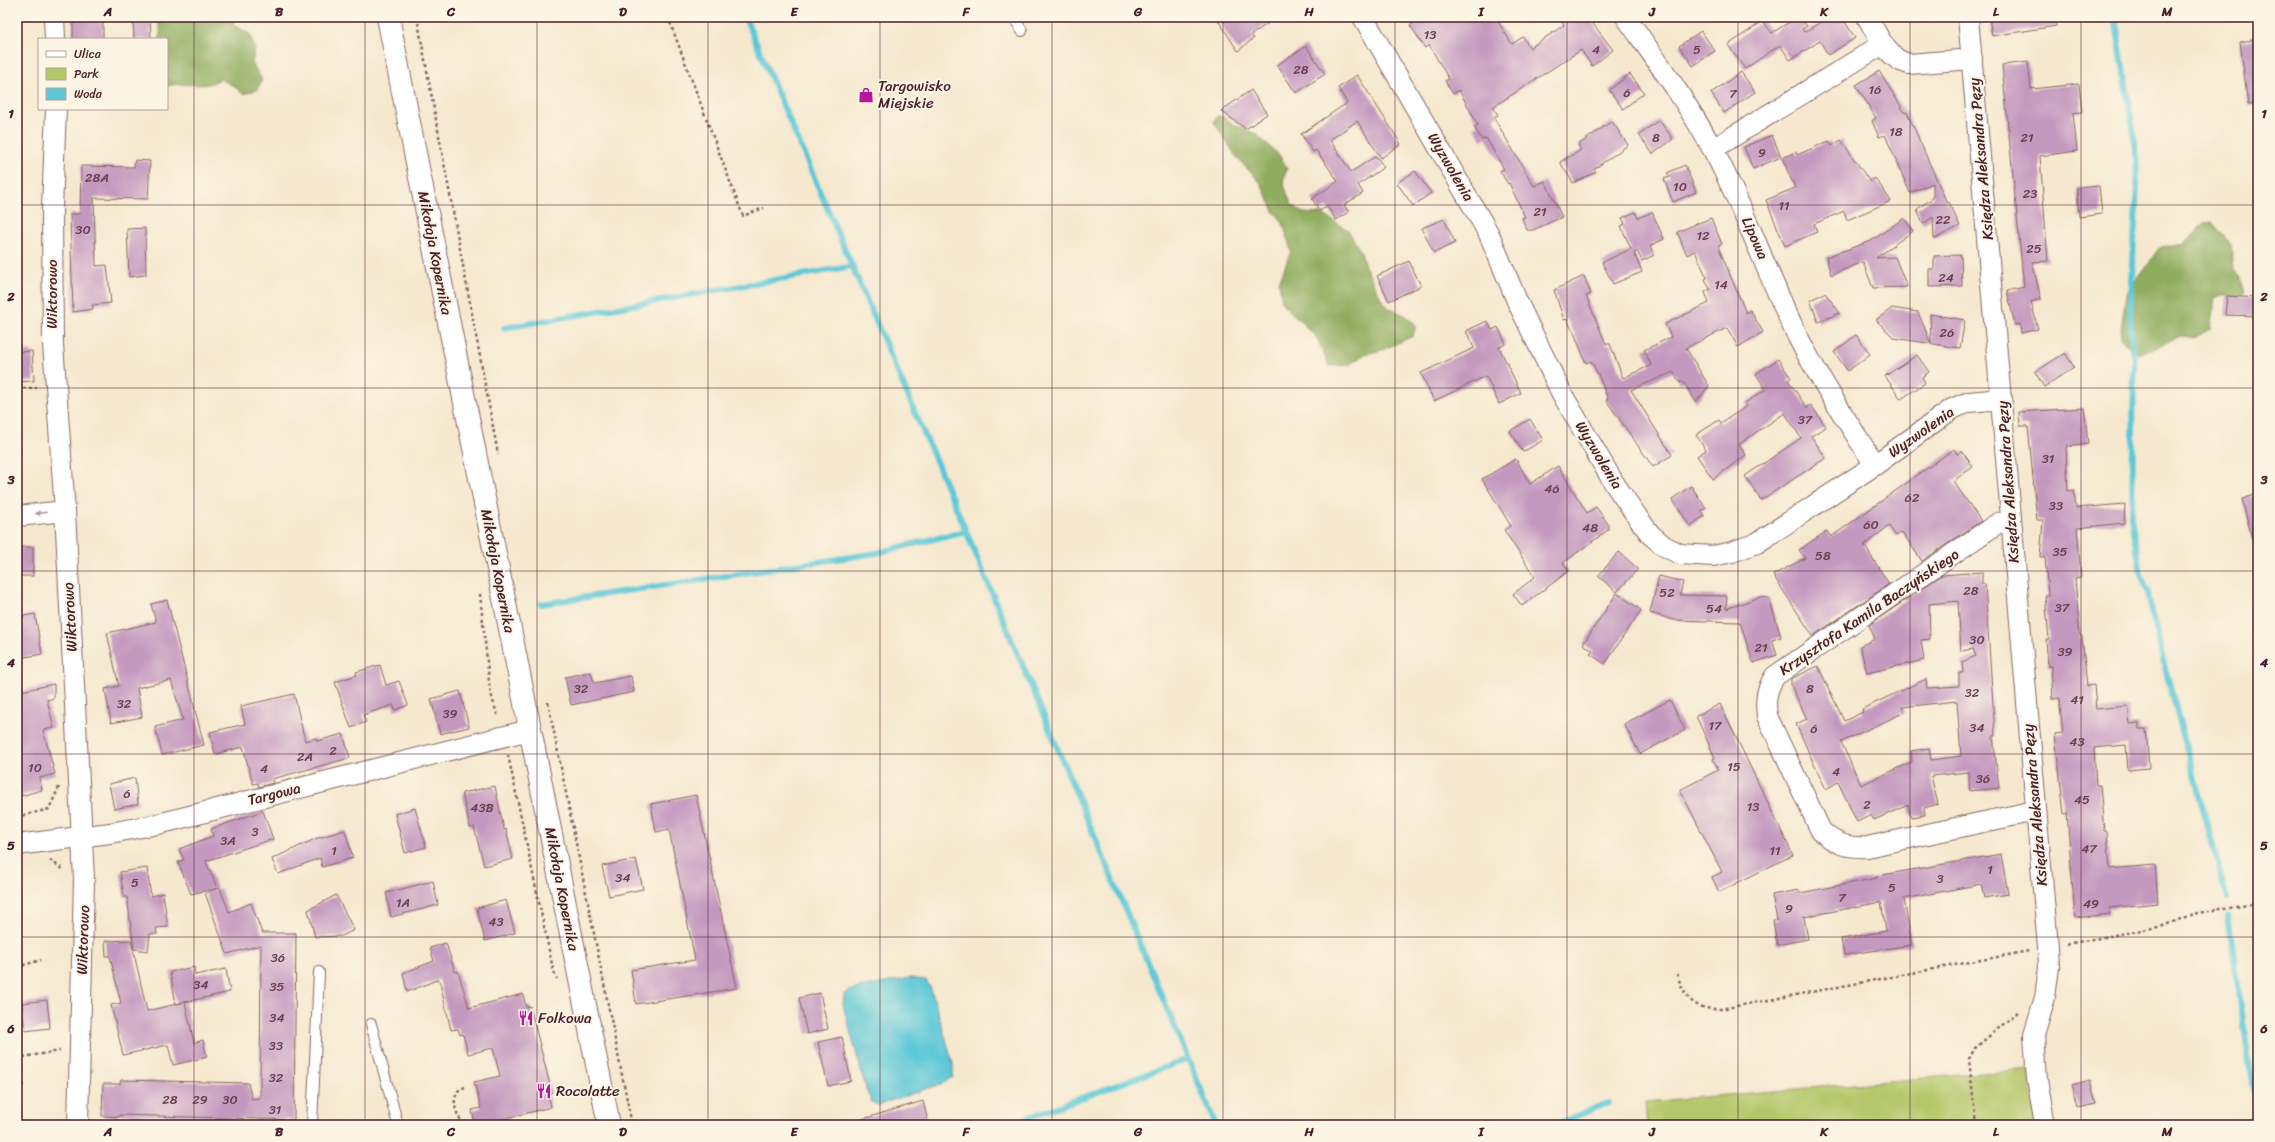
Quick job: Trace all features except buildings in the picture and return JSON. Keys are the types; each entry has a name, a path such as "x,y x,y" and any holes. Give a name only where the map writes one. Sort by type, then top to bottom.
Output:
{"main road":[{"name":"Mikołaja Kopernika","path":"388,17 609,1125"}],"street":[{"path":"54,17 55,38"},
{"name":"Wyzwolenia","path":"1363,17 1489,234 1518,301 1562,394 1614,483 1651,535 1664,546 1680,554 1713,556 1732,552 1757,543 1875,465 1952,409 1969,402 2002,399"},
{"name":"Lipowa","path":"1626,17 1666,74 1713,149 1740,205 1800,341 1837,406 1875,465"},
{"path":"1867,17 1883,44 1893,56 1900,61 1909,64 1972,59"},
{"name":"Księdza Aleksandra Pęzy","path":"1968,17 2002,399 2010,521 2048,947 2049,967 2045,997 2034,1035 2037,1079 2045,1125"},
{"path":"1713,149 1883,44"},
{"name":"Wiktorowo","path":"56,110 52,209 53,344 65,511 84,879 78,1125"},
{"path":"17,516 65,511"},
{"name":"Krzysztofa Kamila Baczyńskiego","path":"2010,521 1998,523 1775,676 1768,687 1765,703 1767,716 1821,831 1833,842 1845,846 1867,847 2035,811"},
{"name":"Targowa","path":"17,845 82,836 110,834 158,824 503,735 529,730"}],"lane":[{"path":"1014,17 1022,31"},
{"path":"312,1125 319,972"},
{"path":"371,1024 398,1125"}],"path":[{"path":"417,17 499,458"},
{"path":"668,17 743,216 764,208"},
{"path":"480,590 490,690 503,735 553,969 561,986"},
{"path":"547,697 632,1125"},
{"path":"17,817 49,809 60,784"},
{"path":"47,858 67,871"},
{"path":"1677,974 1686,996 1694,1003 1706,1009 1721,1009 2164,926 2193,914 2258,902"},
{"path":"17,967 42,960"},
{"path":"1976,1125 1968,1059 1975,1048 2021,1010"},
{"path":"17,1058 61,1050 61,1043"},
{"path":"17,1086 24,1084"},
{"path":"464,1125 456,1110 455,1098 460,1088 465,1087"},
{"path":"582,1120 584,1125"}],"green space":[{"path":"142,17 234,17 233,25 250,34 255,48 252,63 262,80 257,90 243,94 234,86 220,79 201,85 180,84 168,86 168,38 159,38 159,24 154,20"},
{"path":"1217,116 1224,117 1233,124 1256,134 1280,156 1287,168 1283,182 1291,204 1303,213 1322,214 1348,230 1361,252 1364,264 1382,300 1390,309 1405,315 1416,325 1413,336 1382,350 1365,354 1349,365 1329,366 1317,338 1282,303 1279,282 1291,251 1283,223 1274,211 1260,182 1237,158 1214,122"},
{"path":"2212,222 2231,245 2234,270 2242,281 2245,292 2240,296 2222,295 2215,298 2210,329 2194,338 2183,336 2138,354 2120,338 2126,294 2160,247 2185,243 2204,223"},
{"path":"2029,1069 2037,1125 1647,1125 1645,1102"}],"water":[{"path":"910,978 926,980 931,989 953,1063 953,1077 944,1083 878,1105 872,1102 867,1092 843,1005 844,994 854,989"}],"waterway":[{"path":"745,17 966,531 1216,1125"},
{"path":"2115,17 2136,148 2137,185 2130,317 2134,359 2132,517 2141,574 2147,590 2164,664 2227,898"},
{"path":"504,328 853,266"},
{"path":"541,604 876,553 966,531"},
{"path":"2228,916 2258,1125"},
{"path":"1007,1125 1188,1059"},
{"path":"1554,1125 1608,1103"}],"place":[{"name":"Targowisko Miejskie","path":"866,95"},
{"name":"Folkowa","path":"526,1018"},
{"name":"Rocolatte","path":"544,1091"}]}
